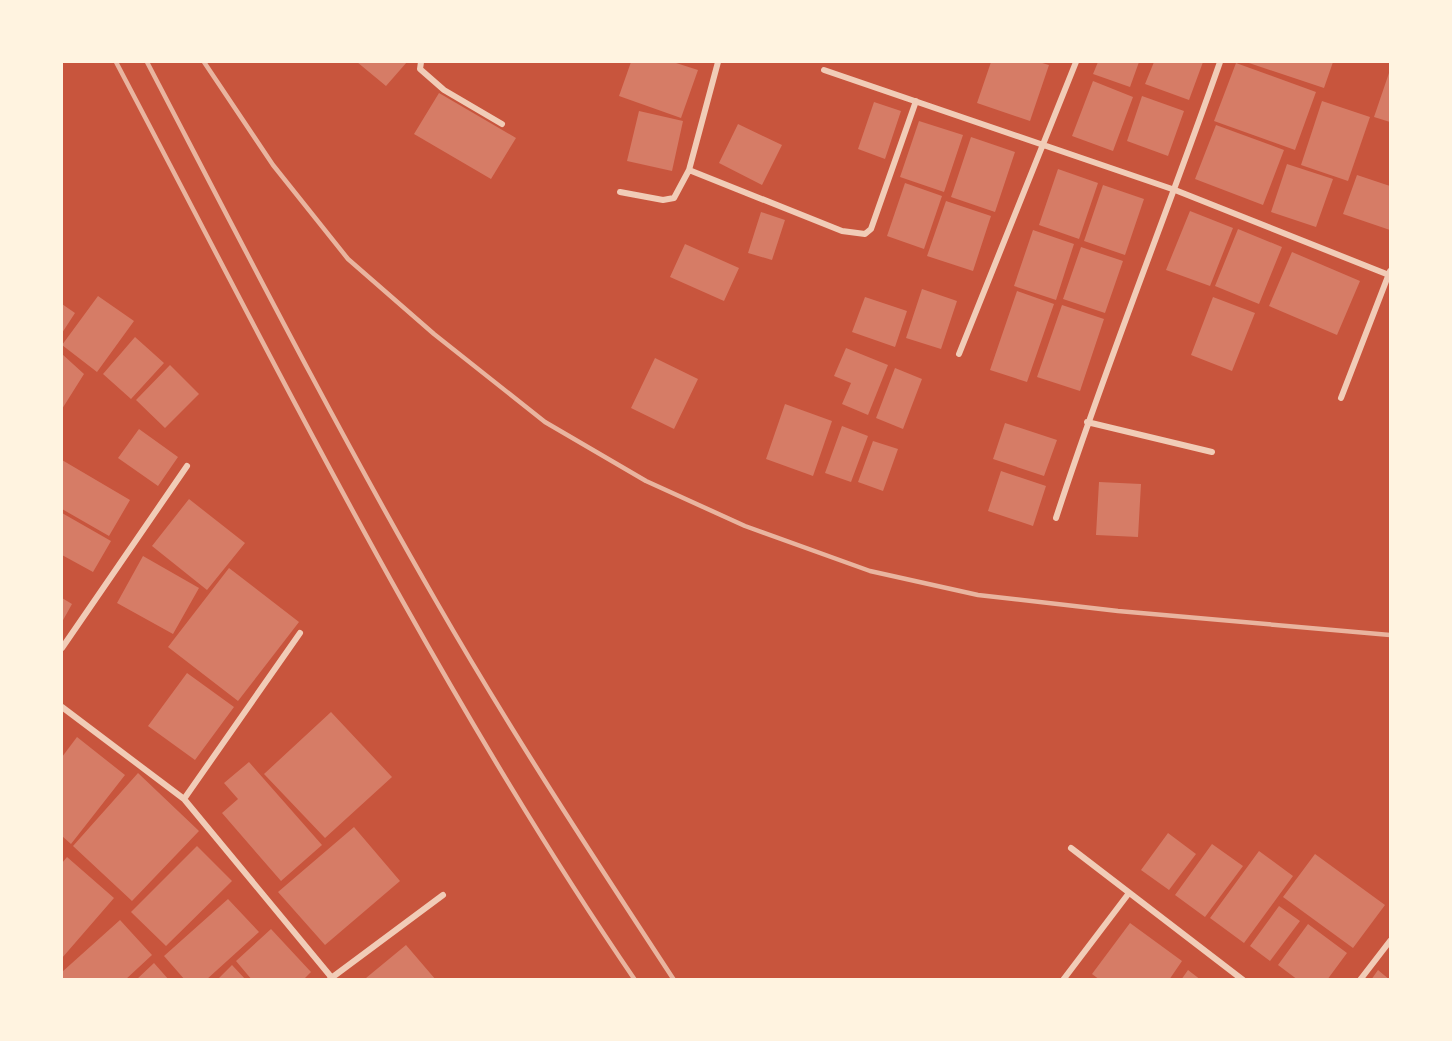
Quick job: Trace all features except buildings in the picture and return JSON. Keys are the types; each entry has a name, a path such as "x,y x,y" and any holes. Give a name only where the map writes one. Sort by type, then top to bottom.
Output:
{"street":[{"path":"421,62 420,69 444,90 502,124"},
{"path":"620,192 663,200 674,198 689,170 718,62"},
{"path":"959,354 1076,62"},
{"path":"1056,518 1087,422 1175,190 1220,62"},
{"path":"824,70 1175,190 1390,273 1341,398"},
{"path":"689,170 842,231 865,234 871,230 916,101"},
{"path":"1087,422 1212,452"},
{"path":"62,648 187,466"},
{"path":"184,799 300,633"},
{"path":"62,707 184,799 331,979 443,895"},
{"path":"1071,848 1243,980"},
{"path":"1063,980 1129,893"},
{"path":"1360,980 1390,941"}],"railway":[{"path":"116,62 300,412 427,644 493,758 562,870 635,980"},
{"path":"147,62 325,400 436,601 522,745 674,980"},
{"path":"204,62 273,165 348,259 434,334 545,422 646,481 745,526 870,571 978,595 1118,611 1390,635"}]}
